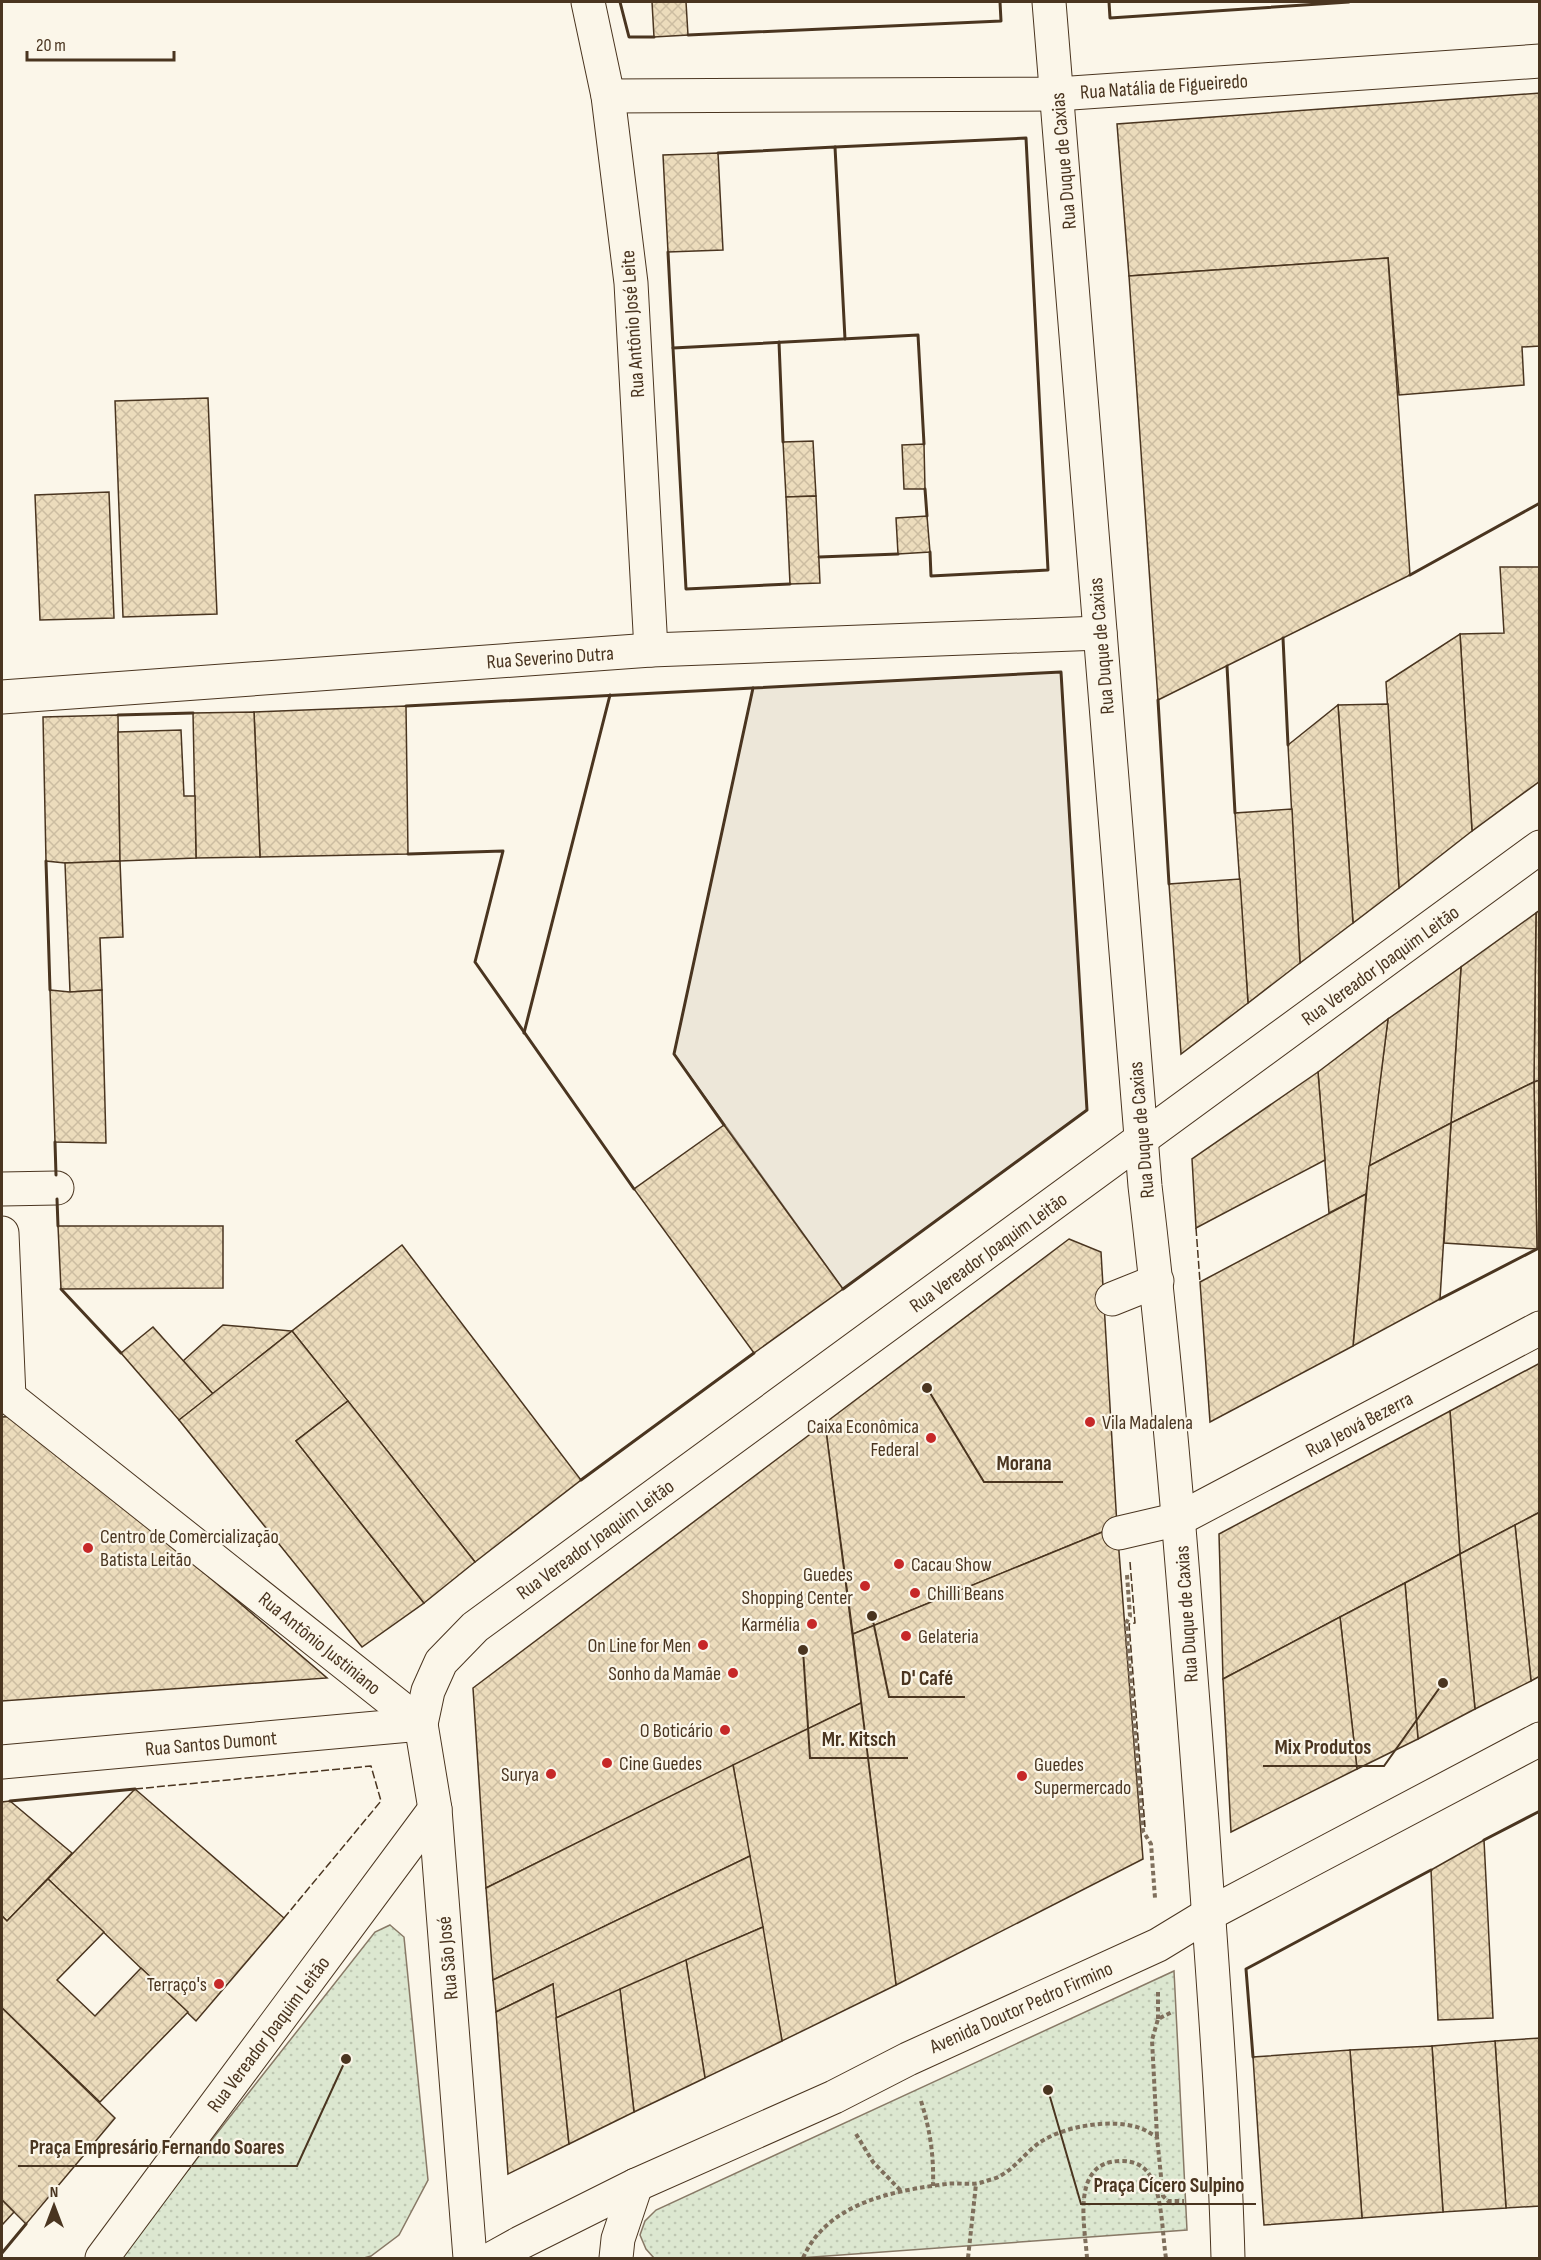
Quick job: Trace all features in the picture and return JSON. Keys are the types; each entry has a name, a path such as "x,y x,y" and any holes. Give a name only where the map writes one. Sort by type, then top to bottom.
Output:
{"street":[{"name":"Rua Antônio José Leite","path":"588,2 608,96 631,283 651,650"},
{"name":"Rua Duque de Caxias","path":"1049,2 1142,1140 1179,1520 1209,1914 1227,2199 1228,2259"},
{"name":"Rua Natália de Figueiredo","path":"608,96 1057,94 1539,61"},
{"name":"Rua Severino Dutra","path":"2,697 651,650 1100,633"},
{"name":"Rua Vereador Joaquim Leitão","path":"441,1662 475,1627 1539,847"},
{"path":"2,1189 57,1188"},
{"name":"Rua Antônio Justiniano","path":"2,1233 5,1397 421,1724"},
{"path":"1112,1299 1156,1281"},
{"name":"Rua Jeová Bezerra","path":"1122,1533 1179,1520 1539,1328"},
{"name":"Rua São José","path":"441,1662 428,1691 421,1724 435,1809 471,2259"},
{"name":"Rua Santos Dumont","path":"2,1762 421,1724"},
{"name":"Avenida Doutor Pedro Firmino","path":"493,2259 520,2243 636,2185 834,2097 908,2059 1158,1945 1209,1914 1539,1739"},
{"name":"Rua Vereador Joaquim Leitão","path":"102,2259 435,1809"},
{"path":"616,2259 618,2239 636,2185"}],"path":[{"path":"1122,1533 1130,1616 1126,1620 1126,1630 1136,1761 1143,1831 1151,1844 1158,1945"},
{"path":"1213,1992 1158,2019 1152,2040 1156,2137 1161,2190 1168,2201 1227,2199"},
{"path":"908,2059 930,2131 934,2163 933,2186"},
{"path":"834,2097 873,2162 901,2191"},
{"path":"803,2259 816,2235 832,2219 858,2204 901,2191 950,2183 976,2184 1000,2176 1039,2142 1087,2125 1119,2125 1140,2128 1156,2137"},
{"path":"1087,2259 1083,2203 1086,2182 1098,2168 1112,2161 1127,2161 1142,2165 1151,2177 1157,2198 1166,2259"},
{"path":"968,2259 976,2184"}],"green space":[{"path":"390,1925 404,1937 428,2180 399,2235 371,2256 364,2258 119,2258 375,1932"},
{"path":"1174,1971 1187,2230 799,2258 654,2258 646,2249 640,2235 645,2221 656,2210"}],"shaded area":[{"path":"1061,672 1087,1110 843,1289 674,1054 753,688"}],"building":[{"path":"652,2 686,2 688,35 654,37"},
{"path":"1540,93 1540,346 1522,347 1524,385 1399,395 1388,258 1129,276 1117,124"},
{"path":"718,153 723,250 668,252 663,155"},
{"path":"1388,258 1410,575 1158,700 1129,276"},
{"path":"208,398 217,614 123,617 115,401"},
{"path":"813,441 816,496 786,497 783,442"},
{"path":"924,444 925,489 904,489 902,445"},
{"path":"109,492 114,618 40,620 35,495"},
{"path":"816,496 820,583 790,584 786,497"},
{"path":"927,516 930,552 898,554 896,518"},
{"path":"1500,567 1540,567 1540,781 1472,831 1460,634 1504,633"},
{"path":"1460,634 1472,831 1399,888 1386,682"},
{"path":"1388,704 1399,888 1353,923 1338,705"},
{"path":"1338,705 1353,923 1300,963 1288,745"},
{"path":"406,706 408,854 260,857 254,712"},
{"path":"254,712 260,857 196,858 193,713"},
{"path":"118,715 120,861 65,863 46,861 43,717"},
{"path":"181,730 184,796 195,796 196,858 120,861 118,732"},
{"path":"1292,809 1300,963 1248,1003 1235,813"},
{"path":"120,861 123,937 100,938 102,990 70,992 65,863"},
{"path":"1240,879 1248,1003 1181,1054 1169,884"},
{"path":"1540,910 1540,1080 1534,1082 1536,913"},
{"path":"1536,913 1534,1082 1451,1123 1461,967"},
{"path":"1461,967 1451,1123 1369,1166 1388,1019"},
{"path":"50,990 70,992 102,990 106,1143 55,1142"},
{"path":"1388,1019 1366,1194 1329,1213 1318,1072"},
{"path":"1318,1072 1325,1160 1196,1228 1192,1159"},
{"path":"1540,1080 1540,1248 1537,1249 1534,1082"},
{"path":"1534,1082 1537,1249 1444,1243 1451,1123"},
{"path":"1451,1123 1440,1299 1353,1346 1369,1166"},
{"path":"724,1125 843,1289 754,1353 634,1189"},
{"path":"1366,1194 1353,1346 1210,1422 1200,1282"},
{"path":"58,1226 223,1226 223,1288 61,1289"},
{"path":"1069,1239 1101,1252 1117,1526 853,1634 825,1423"},
{"path":"402,1245 581,1480 475,1562 292,1331"},
{"path":"223,1325 292,1331 213,1394 183,1361"},
{"path":"153,1327 213,1394 179,1420 121,1353"},
{"path":"292,1331 348,1401 296,1441 424,1603 362,1647 179,1420"},
{"path":"1540,1363 1540,1512 1460,1554 1450,1411"},
{"path":"348,1401 475,1562 424,1603 296,1441"},
{"path":"1450,1411 1460,1554 1223,1679 1219,1534"},
{"name":"Centro de Comercialização Batista Leitão","path":"22,1416 327,1678 2,1701 2,1417"},
{"path":"825,1423 861,1703 486,1888 473,1688"},
{"path":"1540,1512 1540,1676 1531,1681 1515,1525"},
{"path":"1515,1525 1531,1681 1475,1709 1460,1554"},
{"path":"1117,1526 1143,1859 896,1985 853,1634"},
{"path":"1460,1554 1475,1709 1418,1739 1405,1583"},
{"path":"1405,1583 1418,1739 1357,1769 1340,1617"},
{"path":"1340,1617 1357,1769 1231,1832 1223,1679"},
{"path":"861,1703 896,1985 782,2041 733,1765"},
{"path":"733,1765 750,1856 493,1980 486,1888"},
{"path":"135,1789 284,1918 196,2021 48,1879"},
{"path":"10,1801 72,1853 7,1921 2,1916 2,1802"},
{"path":"1484,1840 1493,2018 1438,2020 1431,1870"},
{"path":"750,1856 763,1927 556,2018 553,1984 496,2012 493,1980"},
{"path":"48,1879 104,1932 57,1980 95,2016 141,1968 188,2012 100,2102 2,2008 2,1916 7,1921"},
{"path":"763,1927 782,2041 705,2078 686,1960"},
{"path":"686,1960 705,2078 634,2112 620,1989"},
{"path":"553,1984 569,2144 508,2174 496,2012"},
{"path":"620,1989 634,2112 569,2144 556,2018"},
{"path":"2,2008 115,2118 26,2224 2,2200"},
{"path":"1540,2038 1540,2206 1506,2208 1495,2041"},
{"path":"1495,2041 1506,2208 1443,2212 1432,2046"},
{"path":"1432,2046 1443,2212 1362,2218 1350,2050"},
{"path":"1350,2050 1362,2218 1264,2225 1253,2057"},
{"path":"2,2200 14,2212 2,2225"}],"fence":[{"path":"1196,1228 1200,1282"},
{"path":"1130,1562 1135,1623 1129,1624 1145,1827"},
{"path":"135,1789 371,1766 381,1801 284,1918"}],"wall":[{"path":"620,2 629,37 654,37"},
{"path":"688,35 1001,21 1000,2"},
{"path":"1109,2 1110,18 1349,2"},
{"path":"835,147 1026,138 1048,570 931,576 930,552"},
{"path":"718,153 835,147 845,339"},
{"path":"668,252 673,348"},
{"path":"790,584 686,589 673,348 918,335 924,444"},
{"path":"779,342 783,442"},
{"path":"925,489 927,516"},
{"path":"1410,575 1540,503"},
{"path":"819,557 898,554"},
{"path":"1283,638 1288,745"},
{"path":"1227,666 1235,813"},
{"path":"724,1125 674,1054 753,688 1061,672 1087,1110 843,1289"},
{"path":"406,706 753,688"},
{"path":"524,1033 610,695"},
{"path":"1158,700 1169,884"},
{"path":"118,715 193,713"},
{"path":"408,854 503,851 475,962 634,1189"},
{"path":"46,861 50,990"},
{"path":"55,1142 56,1175"},
{"path":"57,1199 58,1226"},
{"path":"1440,1299 1537,1249"},
{"path":"61,1289 121,1353"},
{"path":"581,1480 754,1353"},
{"path":"10,1801 135,1789"},
{"path":"1484,1840 1540,1811"},
{"path":"1253,2057 1246,1969 1431,1870"},
{"path":"2,2253 26,2224"}],"place":[{"name":"Morana","path":"927,1388"},
{"name":"Vila Madalena","path":"1090,1422"},
{"name":"Caixa Econômica Federal","path":"931,1438"},
{"name":"Centro de Comercialização Batista Leitão","path":"88,1548"},
{"name":"Cacau Show","path":"899,1564"},
{"name":"Guedes Shopping Center","path":"865,1586"},
{"name":"Chilli Beans","path":"915,1593"},
{"name":"D' Café","path":"872,1616"},
{"name":"Karmélia","path":"812,1624"},
{"name":"Gelateria","path":"906,1636"},
{"name":"On Line for Men","path":"703,1645"},
{"name":"Mr. Kitsch","path":"803,1650"},
{"name":"Sonho da Mamãe","path":"733,1673"},
{"name":"Mix Produtos","path":"1443,1683"},
{"name":"O Boticário","path":"725,1730"},
{"name":"Cine Guedes","path":"607,1763"},
{"name":"Surya","path":"551,1774"},
{"name":"Guedes Supermercado","path":"1022,1776"},
{"name":"Terraço's","path":"219,1984"},
{"name":"Praça Empresário Fernando Soares","path":"346,2059"},
{"name":"Praça Cícero Sulpino","path":"1048,2090"}]}
